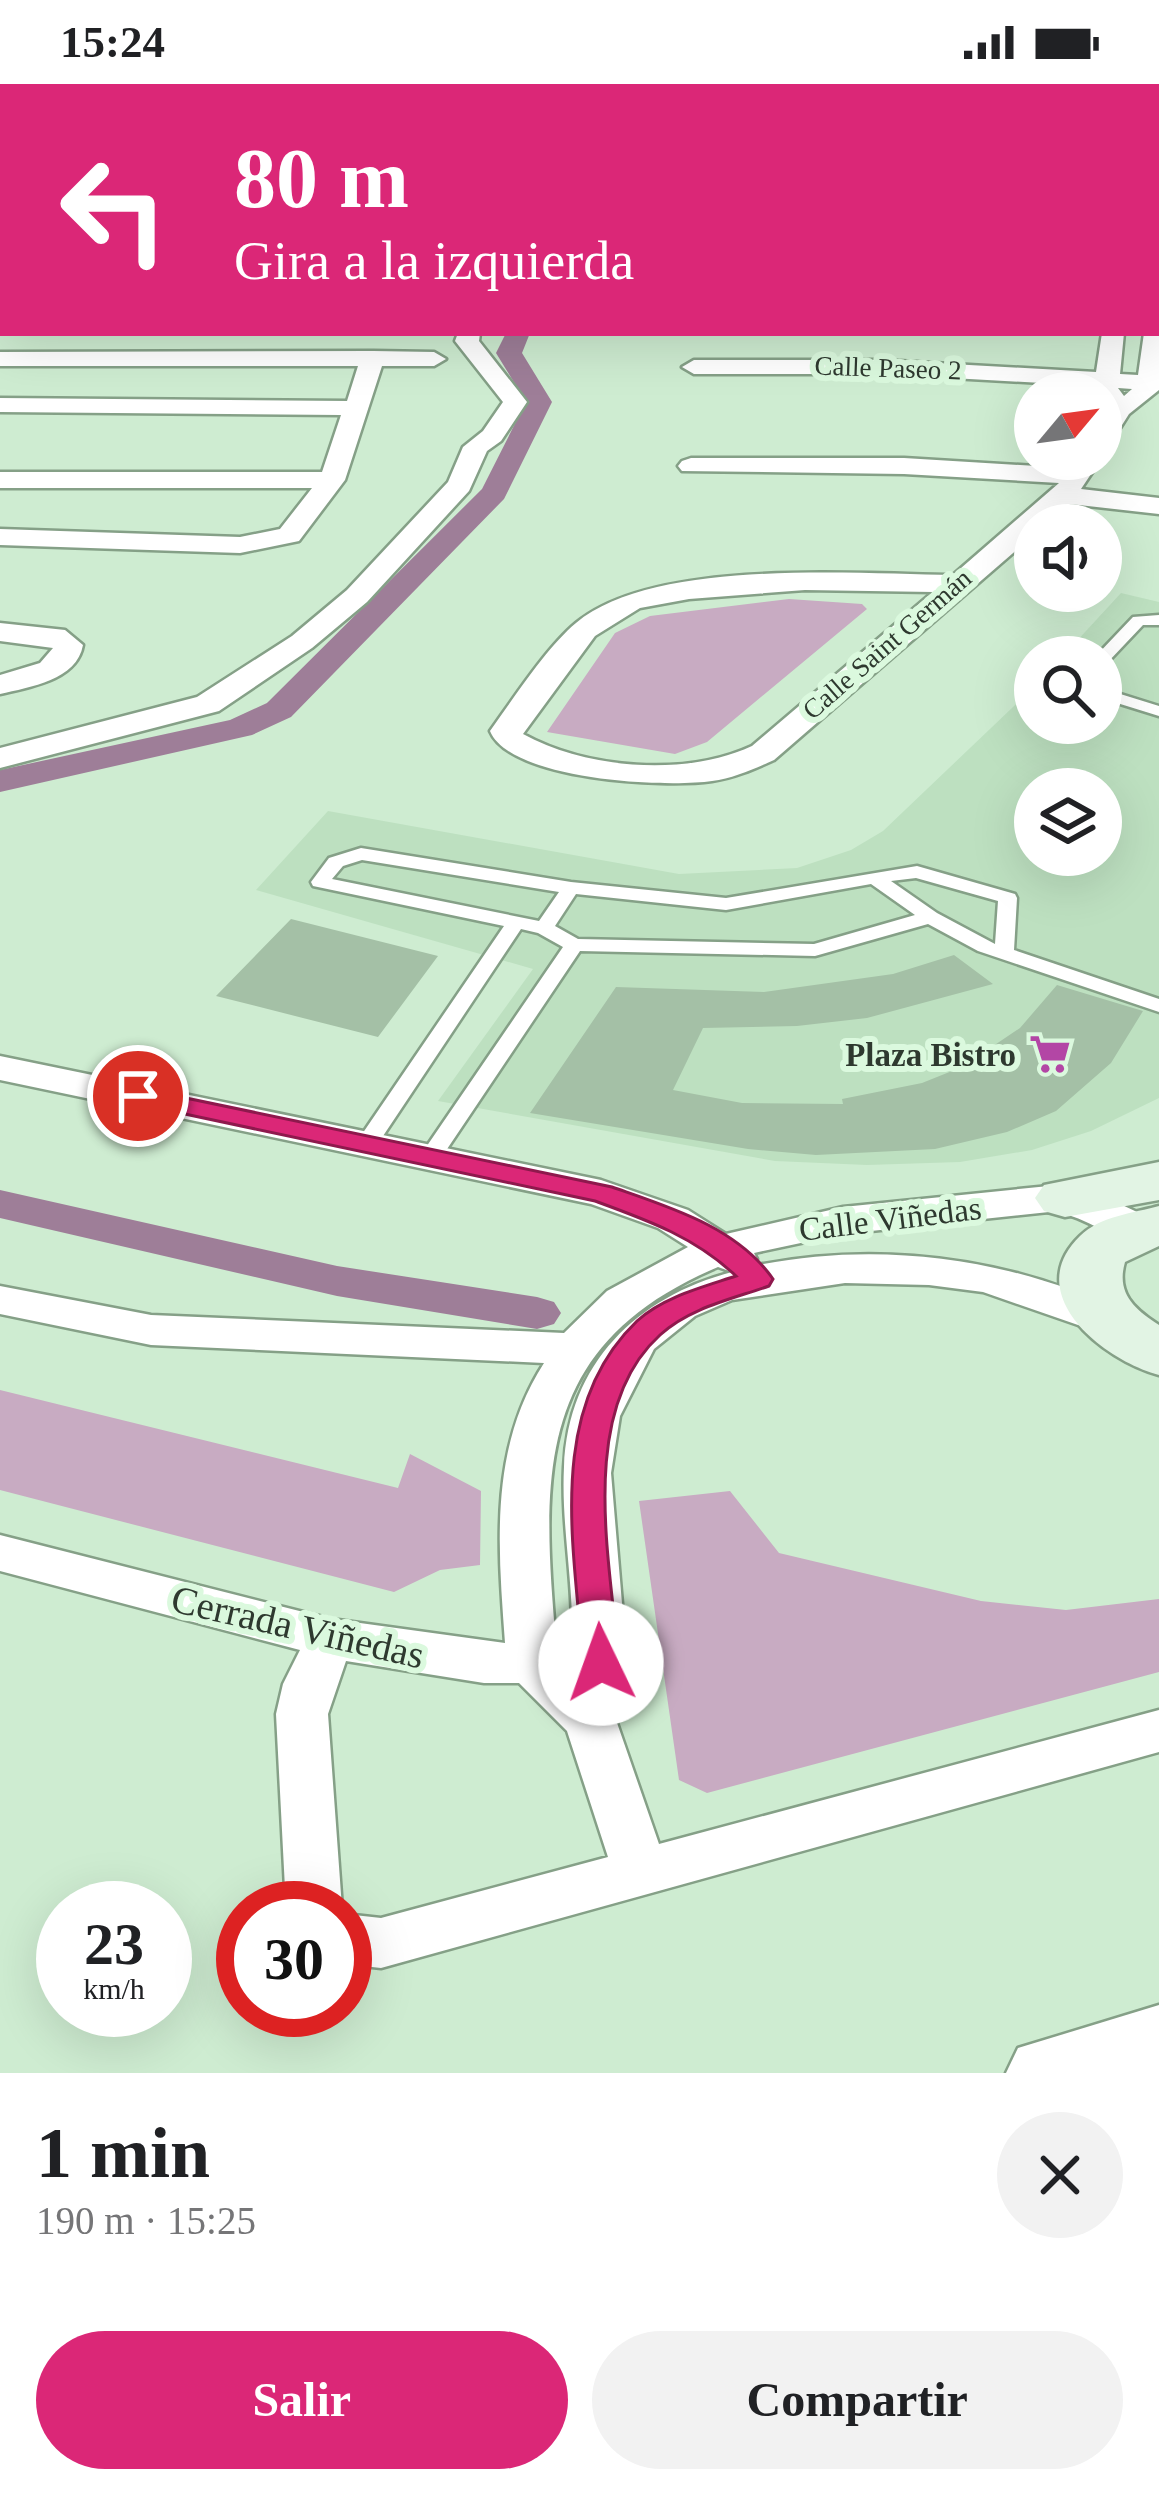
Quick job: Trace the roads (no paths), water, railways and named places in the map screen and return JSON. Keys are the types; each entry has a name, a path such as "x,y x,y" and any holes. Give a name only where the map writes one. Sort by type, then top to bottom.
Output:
{"main road":[{"path":"1064,1198 1152,1212"},
{"path":"1145,1345 1090,1297 1087,1276 1095,1256 1152,1212"}],"street":[{"path":"0,758 208,704 302,642 357,596 460,485 476,447 492,436 515,402 498,375 480,362 468,336"},
{"path":"1114,336 1128,390"},
{"path":"1128,390 1154,336"},
{"path":"0,537 259,544 289,535 332,480 373,358"},
{"path":"0,359 434,359"},
{"name":"Calle Paseo 2","path":"694,367 835,366 1128,390"},
{"path":"0,405 356,408"},
{"path":"691,466 904,466 1014,473"},
{"path":"0,480 332,480"},
{"name":"Calle Saint Germán","path":"955,584 805,582 689,590 631,601 585,630 506,730 509,739 535,753 637,772 689,774 729,769 763,753 955,584 1073,480"},
{"path":"1085,480 1159,506"},
{"path":"0,632 55,636 68,645 66,657 51,669 0,685"},
{"path":"0,1068 602,1193 673,1219 724,1248 758,1279"},
{"name":"Calle Viñedas","path":"640,1870 590,1720 532,1664 525,1562 530,1440 574,1349 610,1310 652,1280 724,1248 862,1215 1064,1198"},
{"name":"Calle Viñedas","path":"590,1720 601,1663 589,1451 598,1414 622,1364 648,1328 687,1304 758,1279 896,1268 970,1276 1048,1297 1145,1345"},
{"path":"0,1300 151,1330 574,1349"},
{"path":"530,1440 589,1451"},
{"name":"Cerrada Viñedas","path":"0,1553 331,1639 441,1658 601,1663"},
{"path":"312,1881 302,1714 309,1684 331,1639"},
{"path":"372,1942 1159,1731"},
{"path":"1046,2073 1159,2040"}],"lane":[{"path":"1122,638 1139,620 1159,620"},
{"path":"1122,700 1159,711"},
{"path":"930,917 815,950 574,945 544,928 320,882 336,862 361,854 571,888 726,904 917,872 1008,898 1004,953"},
{"path":"874,878 930,917 1004,953 1158,1007"},
{"path":"544,928 571,888"},
{"path":"367,1143 515,922"},
{"path":"430,1156 574,945"}],"waterway":[{"path":"0,781 240,728 279,710 494,493 539,402 509,353 517,336"},
{"path":"0,1204 337,1281 537,1313"}],"place":[{"name":"Plaza Bistro","path":"1050,1054"}]}
